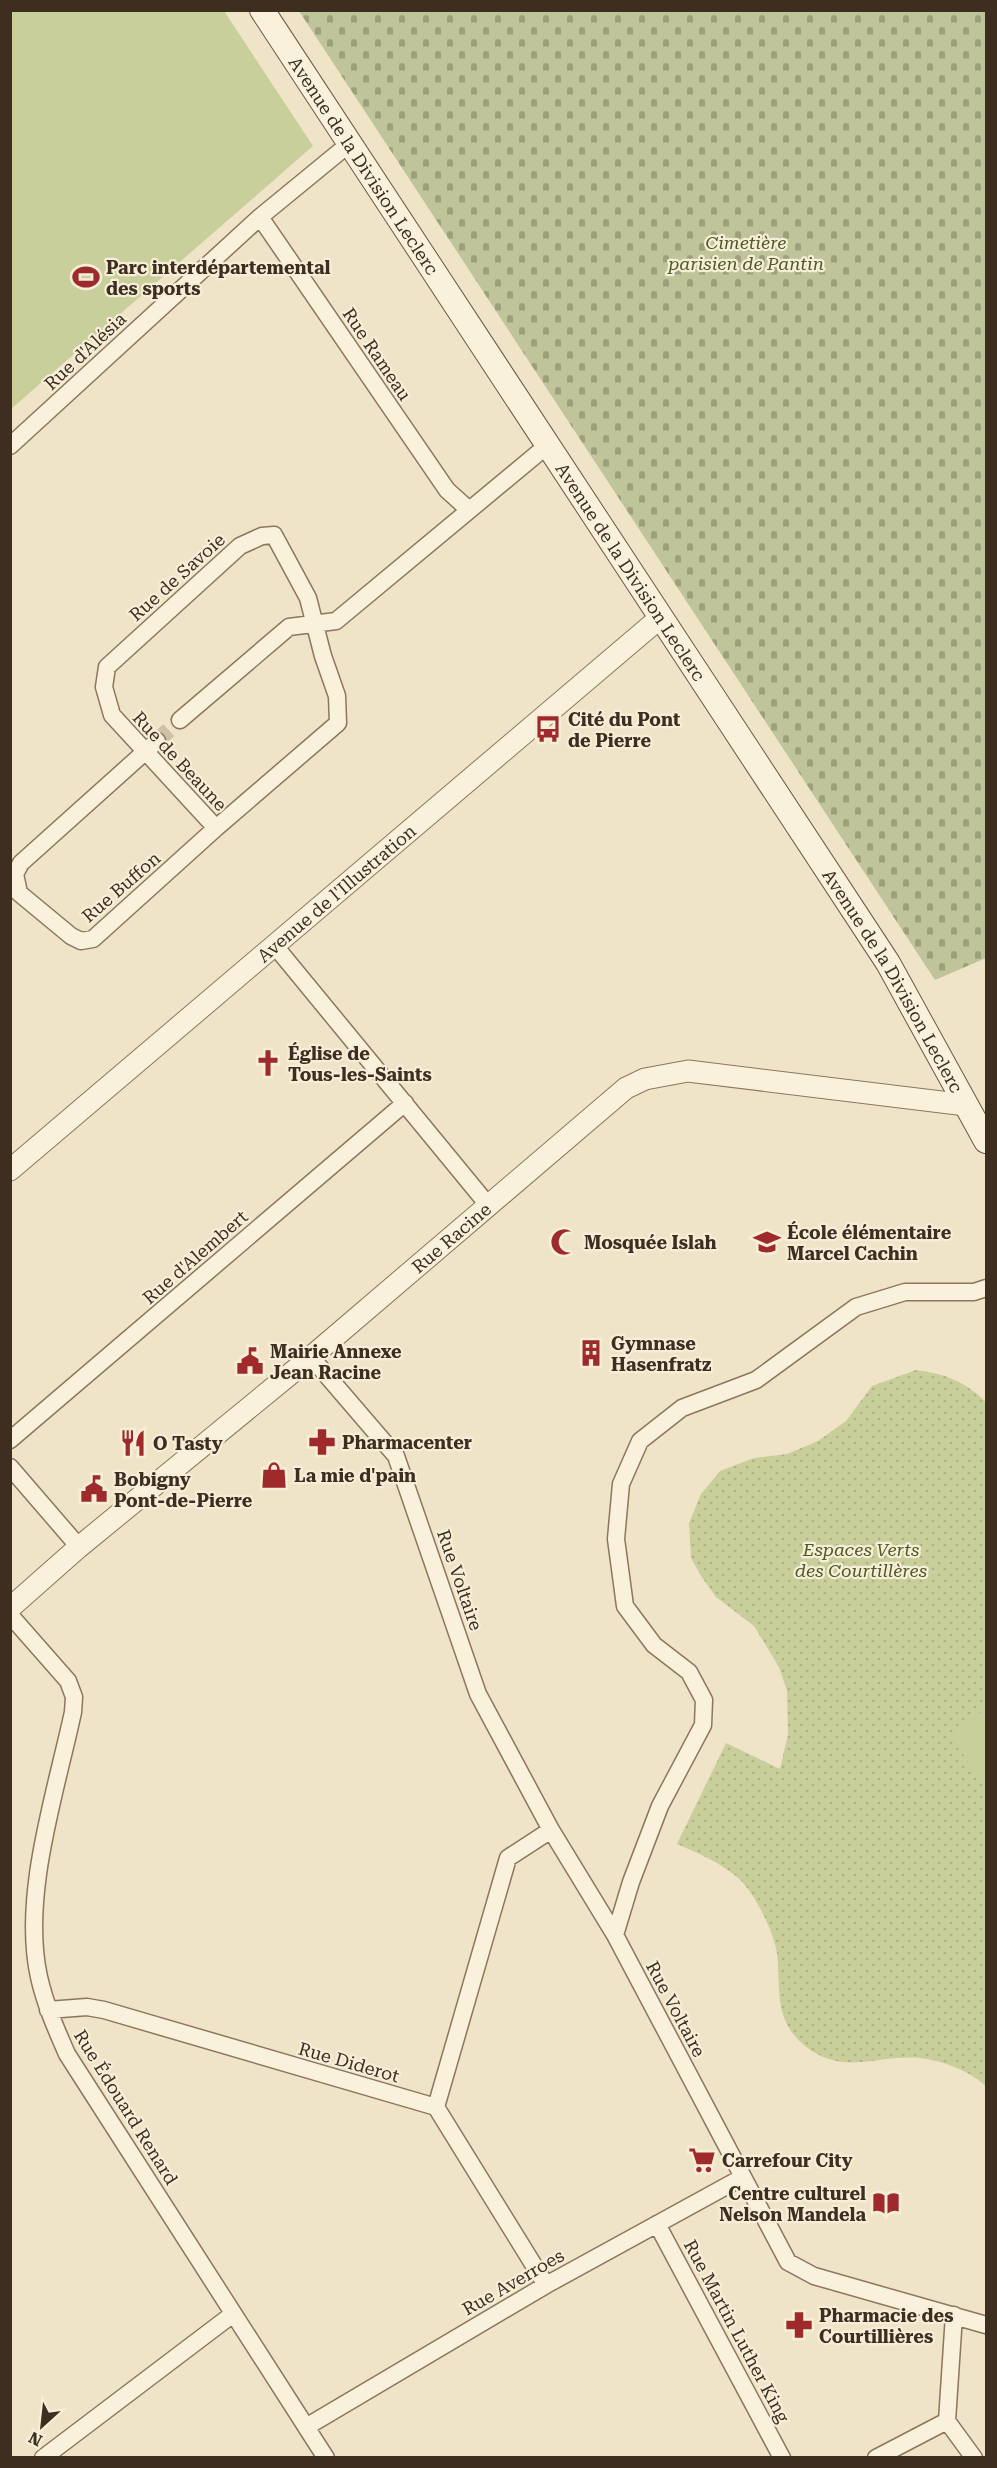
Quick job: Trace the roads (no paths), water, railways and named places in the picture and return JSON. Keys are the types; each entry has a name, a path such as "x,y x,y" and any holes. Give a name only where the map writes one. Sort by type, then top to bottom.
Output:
{"main road":[{"name":"Avenue de la Division Leclerc","path":"262,10 888,963 987,1141"}],"street":[{"name":"Rue d'Alésia","path":"10,446 260,217 349,144"},
{"name":"Rue Rameau","path":"260,217 447,490 468,509"},
{"path":"180,720 289,627 336,621 549,444"},
{"name":"Rue de Savoie","path":"105,687 107,667 240,546 262,536 274,535 308,598 314,625 337,696 338,723 216,828"},
{"name":"Avenue de l'Illustration","path":"10,1170 661,617"},
{"name":"Rue de Beaune","path":"105,687 112,715 151,746 216,828"},
{"path":"15,897 15,874 21,863 151,746"},
{"name":"Rue Buffon","path":"15,897 71,936 81,941 93,939 216,828"},
{"path":"275,946 488,1205"},
{"name":"Rue Racine","path":"10,1608 79,1547 311,1357 626,1088 645,1079 688,1071 966,1105"},
{"name":"Rue d'Alembert","path":"10,1440 405,1103"},
{"path":"615,1935 631,1882 660,1806 703,1725 704,1700 688,1672 654,1645 625,1606 616,1539 621,1484 640,1442 682,1408 756,1380 856,1307 905,1292 974,1292 987,1288"},
{"name":"Rue Voltaire","path":"311,1357 396,1456 478,1694 551,1830 615,1935 788,2262 814,2276 987,2325"},
{"path":"10,1467 79,1547"},
{"name":"Rue Édouard Renard","path":"10,1615 68,1681 74,1697 74,1712 39,1865 35,1908 35,1949 48,2010 67,2054 326,2457"},
{"path":"546,2285 436,2108 508,1858 551,1830"},
{"name":"Rue Diderot","path":"48,2010 87,2007 104,2010 436,2108"},
{"name":"Rue Averroes","path":"306,2427 546,2285 743,2177"},
{"name":"Rue Martin Luther King","path":"657,2224 782,2457"},
{"path":"43,2457 62,2452 233,2314"},
{"path":"954,2315 947,2421 974,2457"},
{"path":"876,2457 947,2421"}],"tunnel":[{"path":"157,741 180,720"}],"place":[{"name":"Parc interdépartemental des sports","path":"86,277"},
{"name":"Cité du Pont de Pierre","path":"548,729"},
{"name":"Église de Tous-les-Saints","path":"268,1063"},
{"name":"Mosquée Islah","path":"564,1242"},
{"name":"École élémentaire Marcel Cachin","path":"767,1242"},
{"name":"Gymnase Hasenfratz","path":"591,1353"},
{"name":"Mairie Annexe Jean Racine","path":"250,1361"},
{"name":"Pharmacenter","path":"322,1442"},
{"name":"O Tasty","path":"133,1443"},
{"name":"La mie d'pain","path":"274,1475"},
{"name":"Bobigny Pont-de-Pierre","path":"94,1489"},
{"name":"Carrefour City","path":"702,2160"},
{"name":"Centre culturel Nelson Mandela","path":"886,2203"},
{"name":"Pharmacie des Courtillières","path":"799,2325"}],"park label":[{"name":"Cimetière parisien de Pantin","path":"746,252"},
{"name":"Espaces Verts des Courtillères","path":"861,1559"}]}
